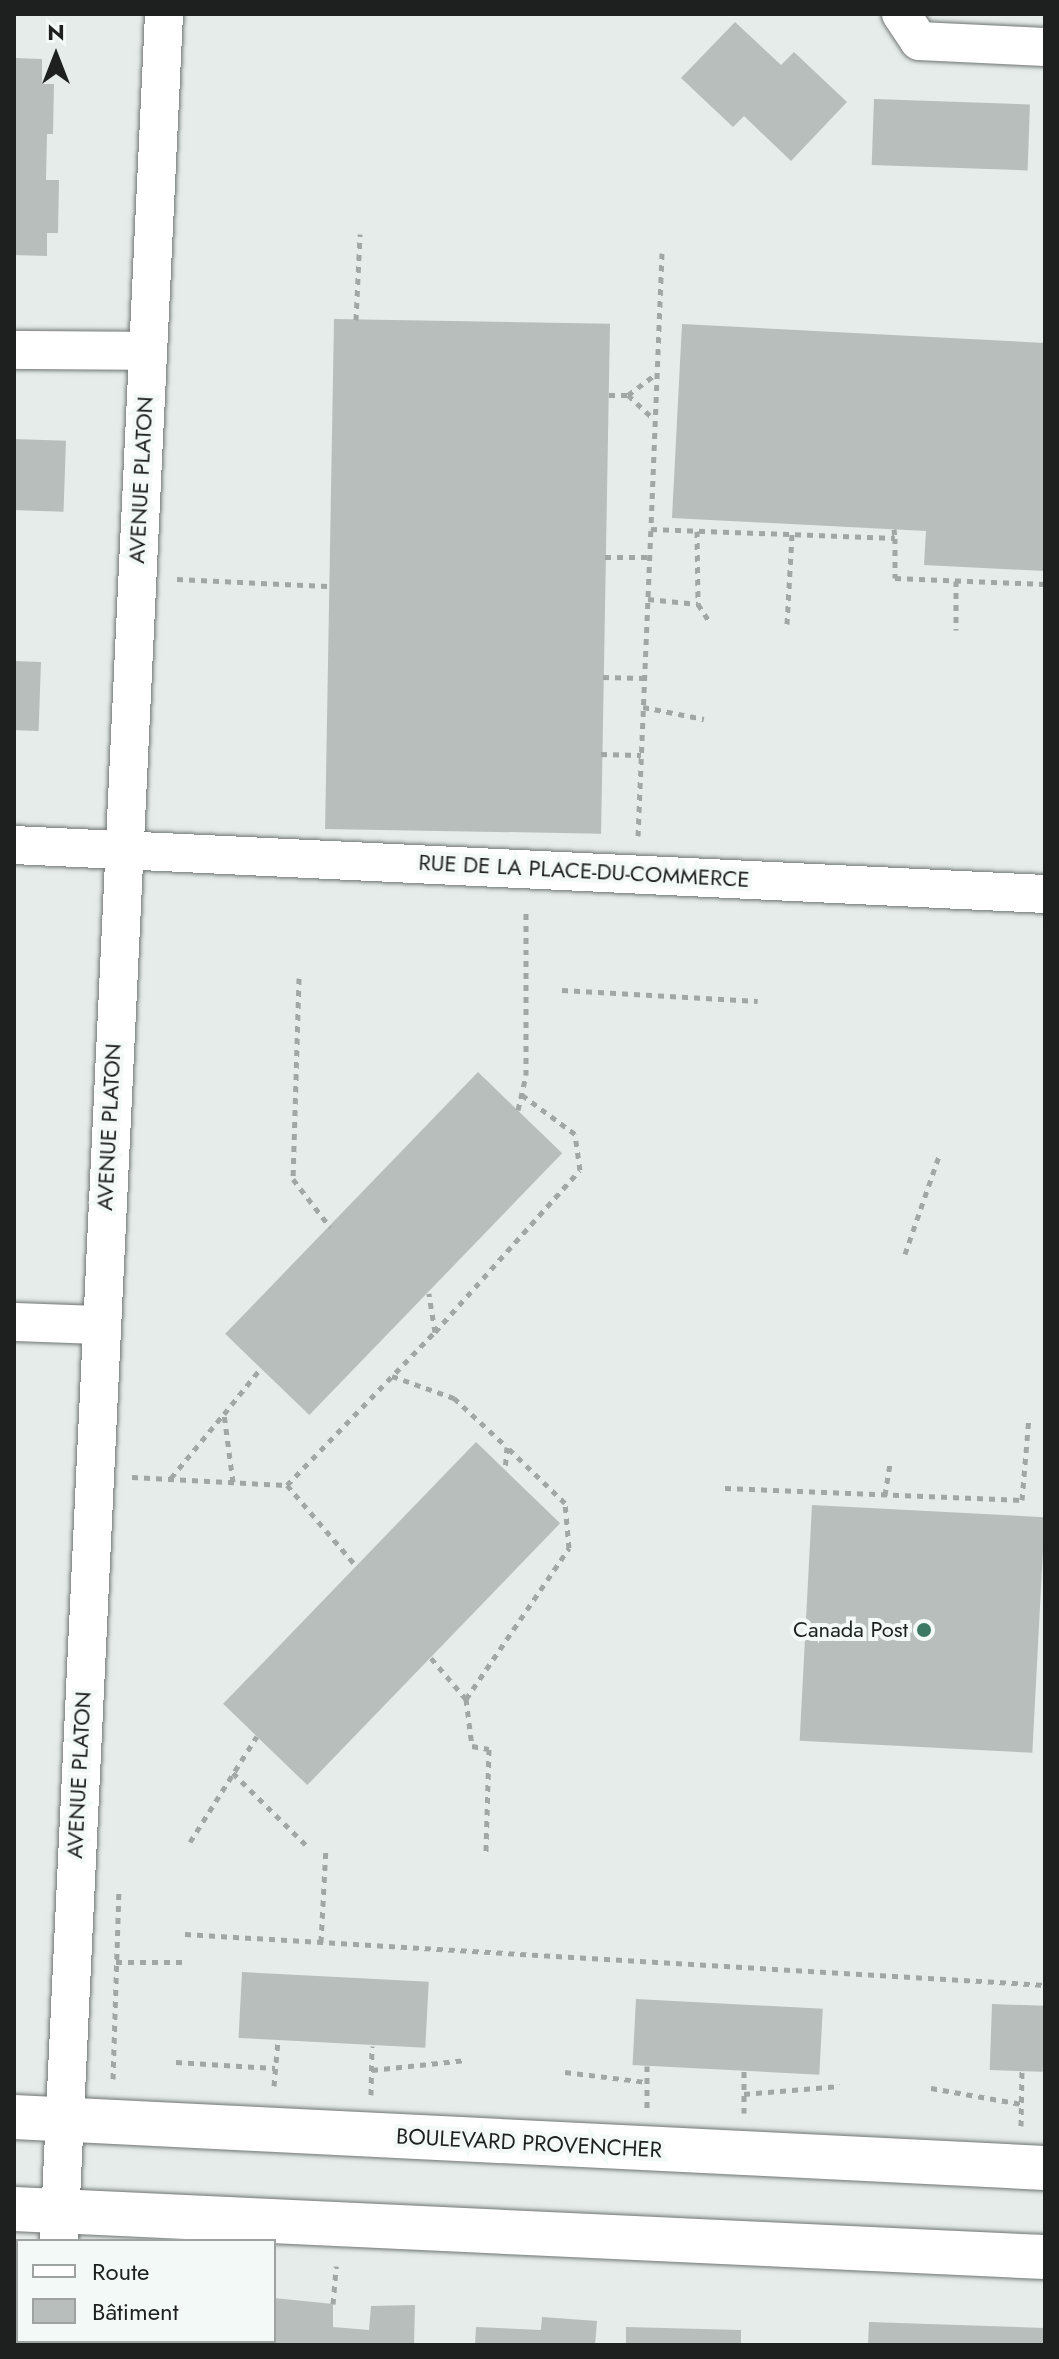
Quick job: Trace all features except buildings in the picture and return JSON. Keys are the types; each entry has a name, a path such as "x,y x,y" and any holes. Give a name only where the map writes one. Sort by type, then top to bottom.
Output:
{"street":[{"name":"AVENUE PLATON","path":"60,2226 164,14"},
{"path":"901,14 919,41 1045,47"},
{"path":"14,350 147,351"},
{"name":"RUE DE LA PLACE-DU-COMMERCE","path":"14,845 1045,894"},
{"path":"14,1322 100,1325"},
{"name":"BOULEVARD PROVENCHER","path":"14,2117 63,2122 1033,2167"},
{"path":"14,2209 60,2226 1045,2257"}],"path":[{"path":"356,320 360,234"},
{"path":"637,874 662,253"},
{"path":"609,395 628,395 657,373"},
{"path":"628,395 655,420"},
{"path":"651,529 895,538"},
{"path":"894,529 895,578 1045,584"},
{"path":"697,531 698,604 709,621"},
{"path":"787,624 792,534"},
{"path":"605,557 649,557"},
{"path":"136,578 328,586"},
{"path":"956,581 956,630"},
{"path":"648,599 698,604"},
{"path":"603,677 644,678"},
{"path":"643,707 704,719"},
{"path":"601,754 641,755"},
{"path":"518,1110 526,1075 526,868"},
{"path":"299,978 293,1179 330,1227"},
{"path":"562,990 758,1001"},
{"path":"287,1485 435,1332 580,1170 575,1134 521,1094"},
{"path":"905,1254 939,1156"},
{"path":"429,1293 435,1332"},
{"path":"171,1479 261,1368"},
{"path":"392,1376 454,1398 565,1503 569,1548 466,1699"},
{"path":"224,1414 233,1482"},
{"path":"725,1488 1022,1500 1029,1417"},
{"path":"505,1469 507,1447"},
{"path":"885,1495 890,1464"},
{"path":"93,1475 287,1485 357,1567"},
{"path":"431,1658 466,1699 472,1746 489,1749 486,1853"},
{"path":"190,1842 257,1736"},
{"path":"233,1773 307,1846"},
{"path":"321,1942 326,1847"},
{"path":"185,1934 573,1955 937,1982 1045,1985"},
{"path":"71,1961 183,1962"},
{"path":"372,2070 466,2060"},
{"path":"176,2062 275,2068"},
{"path":"1022,2071 1022,2104 1033,2167"},
{"path":"565,2072 647,2082"},
{"path":"744,2094 840,2086"},
{"path":"931,2088 1022,2104"}],"place":[{"name":"Canada Post","path":"924,1630"}]}
